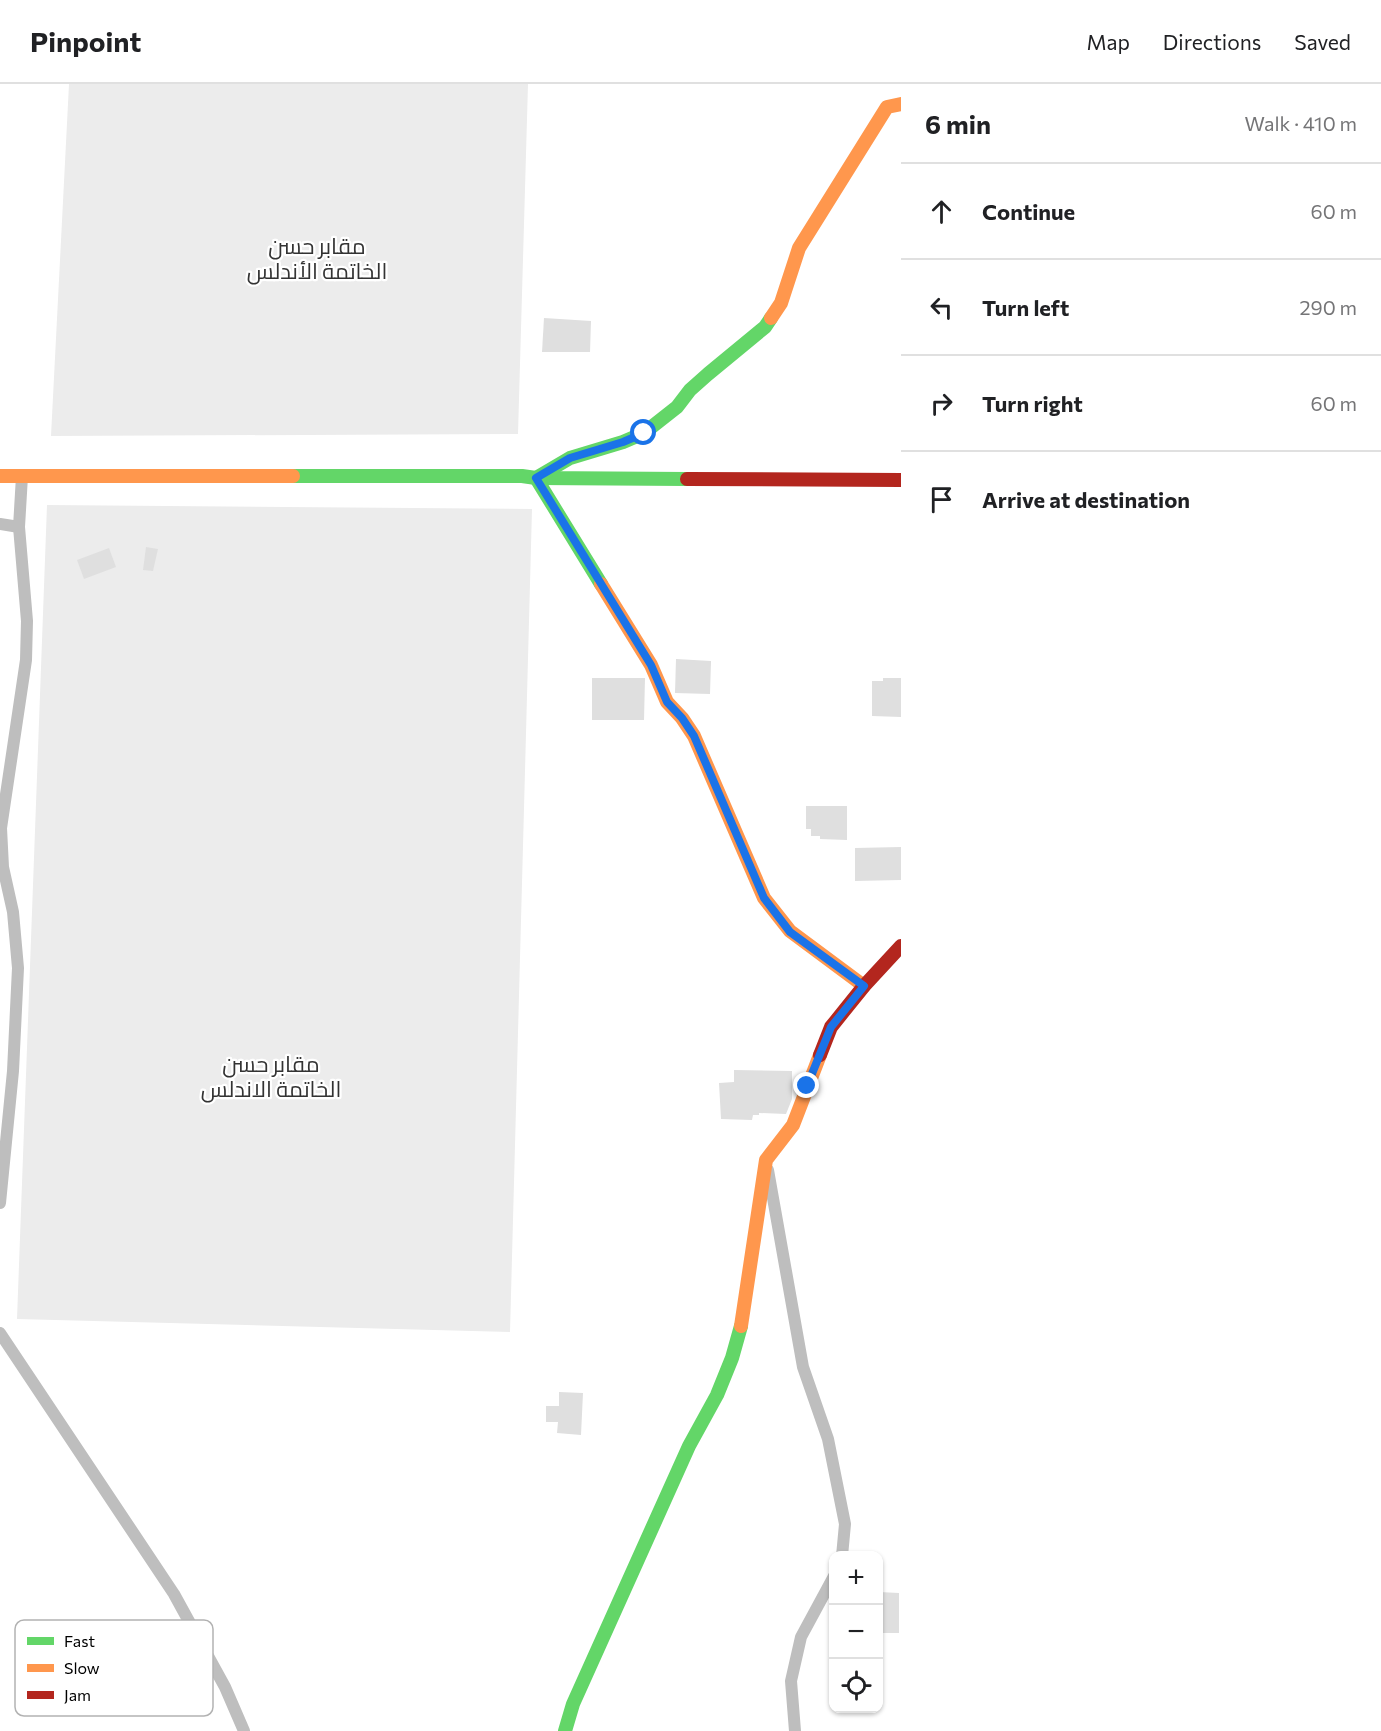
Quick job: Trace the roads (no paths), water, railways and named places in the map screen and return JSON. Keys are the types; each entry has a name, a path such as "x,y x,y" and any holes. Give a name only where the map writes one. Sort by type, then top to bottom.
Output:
{"street":[{"path":"536,478 570,458 623,442 644,433 677,407 690,390 708,374 765,327 781,303 799,248 887,107 901,104"},
{"path":"0,476 522,476 536,478 901,480"},
{"path":"0,1203 13,1071 18,968 13,912 3,867 1,828 26,660 27,621 19,527 22,476"},
{"path":"536,478 651,665 667,702 694,736 764,898 790,932 864,986"},
{"path":"0,524 19,527"},
{"path":"565,1731 573,1704 689,1446 717,1395 732,1358 741,1329 766,1160 793,1125 831,1027 864,986 901,946"},
{"path":"766,1160 803,1367 828,1439 845,1524 842,1551"},
{"path":"0,1333 174,1594 188,1620"},
{"path":"795,1731 791,1681 801,1637 829,1585"},
{"path":"213,1665 244,1731"}],"park label":[{"name":"مقابر حسن الخاتمة الأندلس","path":"317,258"},
{"name":"مقابر حسن الخاتمة الاندلس","path":"271,1076"}]}
